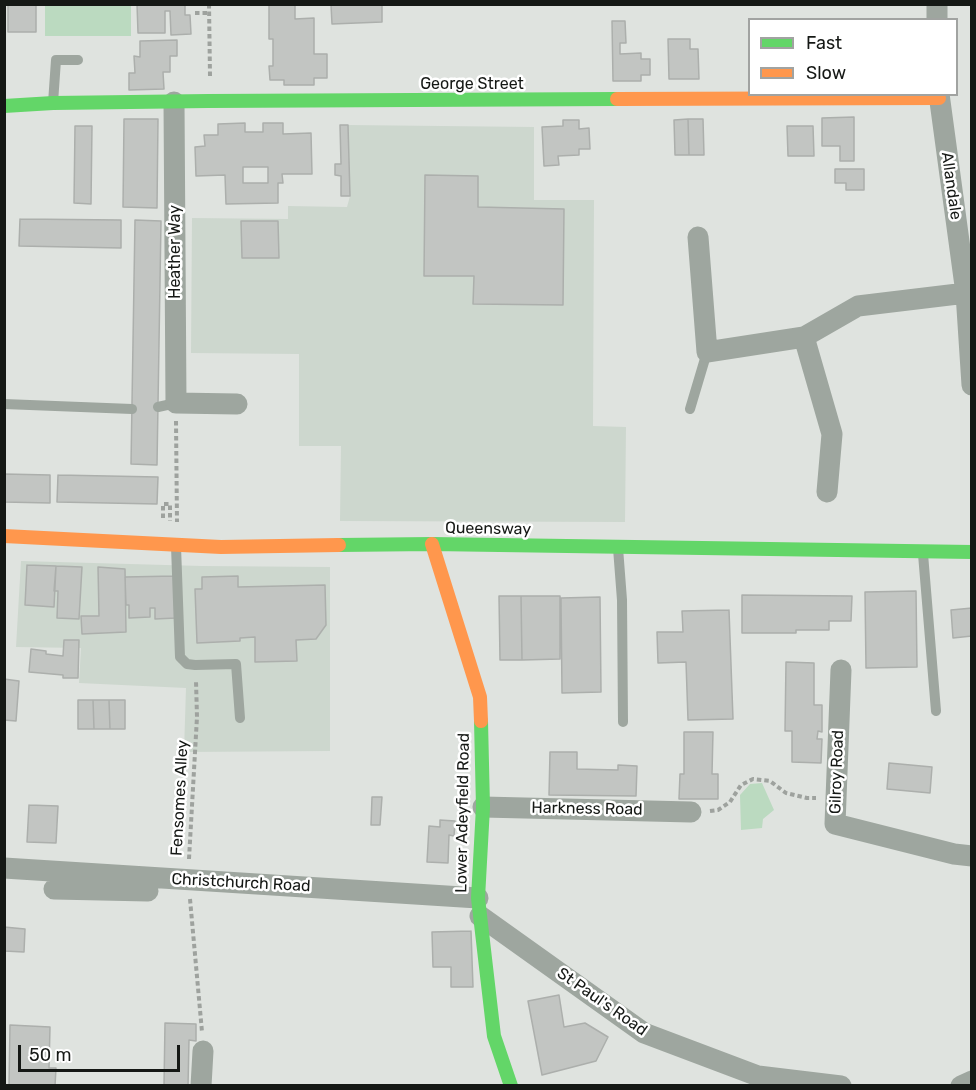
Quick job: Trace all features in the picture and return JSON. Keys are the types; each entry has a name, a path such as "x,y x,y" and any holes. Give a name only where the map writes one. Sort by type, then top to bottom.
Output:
{"street":[{"name":"George Street","path":"4,106 53,103 939,96"},
{"name":"Allandale","path":"939,96 966,293 972,385"},
{"name":"Heather Way","path":"167,405 174,102"},
{"path":"698,237 707,352 804,337 858,306 966,293"},
{"path":"804,337 832,434 827,492"},
{"path":"167,405 237,404"},
{"name":"Queensway","path":"4,536 230,547 432,544 972,552"},
{"name":"Lower Adeyfield Road","path":"432,544 480,697 483,807 479,907 494,1036 511,1086"},
{"name":"Gilroy Road","path":"841,670 836,824 963,855"},
{"name":"Harkness Road","path":"483,807 691,812"},
{"name":"Christchurch Road","path":"4,868 188,879 479,907"},
{"path":"54,889 167,891 167,879"},
{"name":"St Paul's Road","path":"479,907 644,1034 758,1076 842,1086"},
{"path":"201,1086 203,1051"},
{"path":"961,1086 972,1081"}],"lane":[{"path":"53,103 56,60 78,60"},
{"path":"690,409 707,352"},
{"path":"4,404 132,409"},
{"path":"176,545 180,657 187,664 236,664 240,718"},
{"path":"618,548 622,600 623,722"},
{"path":"922,550 936,711"}],"path":[{"path":"210,4 210,71"},
{"path":"195,13 209,13"},
{"path":"163,522 163,504 170,504 170,524 177,525 167,405"},
{"name":"Fensomes Alley","path":"195,665 197,717 188,879 203,1051"},
{"path":"691,812 718,810 730,802 741,785 753,779 770,781 786,793 807,798 836,798"}],"shaded area":[{"path":"348,125 534,127 534,200 594,200 593,426 626,427 625,522 340,521 341,446 299,446 299,354 191,353 192,218 288,219 288,206 347,207 350,196"},
{"path":"21,561 330,567 330,751 184,752 186,688 79,683 81,648 16,647"}],"green space":[{"path":"45,5 131,5 131,36 45,36"},
{"path":"762,783 774,810 763,819 762,828 741,830 740,795 750,784"}],"building":[{"path":"8,4 36,4 36,32 8,32"},
{"path":"137,4 185,4 185,15 190,15 191,34 171,35 170,11 165,11 165,33 138,33"},
{"path":"269,4 295,4 295,19 314,18 314,54 327,54 327,78 314,78 314,85 284,85 284,80 270,80 269,66 273,66 273,39 269,39"},
{"path":"382,4 382,22 332,24 331,5"},
{"path":"612,21 625,21 626,43 620,43 620,54 641,53 641,59 650,59 650,75 641,75 641,81 613,81"},
{"path":"668,39 690,39 690,49 698,49 699,79 669,79"},
{"path":"177,40 177,56 170,56 170,72 163,72 164,89 129,90 129,73 135,73 134,56 140,57 140,41"},
{"path":"854,117 854,161 840,161 840,146 822,146 822,118"},
{"path":"124,119 158,119 157,208 123,207"},
{"path":"688,119 689,155 675,155 674,120"},
{"path":"688,119 703,119 704,155 689,155"},
{"path":"563,120 579,120 579,129 589,128 590,149 579,149 579,155 558,156 559,165 544,166 542,127 563,126"},
{"path":"245,123 245,132 263,132 263,123 283,123 283,134 311,133 312,174 282,174 283,183 278,183 278,203 226,204 225,175 196,176 195,147 205,146 204,135 218,135 218,124","holes":["243,167 268,167 268,183 243,183"]},
{"path":"340,125 348,125 350,196 341,196 341,176 335,175 335,164 341,164"},
{"path":"75,126 92,126 91,204 74,203"},
{"path":"787,126 813,126 814,156 788,156"},
{"path":"835,169 864,169 864,190 846,190 846,183 835,183"},
{"path":"425,175 478,176 478,207 564,209 563,305 473,304 474,276 424,276"},
{"path":"20,219 121,220 121,248 19,246"},
{"path":"135,220 161,221 157,465 131,464"},
{"path":"241,221 278,221 279,258 242,258"},
{"path":"4,474 50,475 50,503 4,502"},
{"path":"58,475 158,477 157,504 57,502"},
{"path":"27,565 56,566 54,607 25,605"},
{"path":"56,566 82,567 79,619 57,618 58,591 54,591"},
{"path":"98,567 125,569 126,632 82,634 81,616 99,616"},
{"path":"175,576 176,618 155,619 155,608 150,608 150,617 129,618 125,577"},
{"path":"238,576 238,587 325,585 326,625 316,639 296,640 297,661 255,662 255,637 240,638 240,641 197,643 195,589 202,589 202,577"},
{"path":"916,591 917,667 866,668 865,592"},
{"path":"742,595 852,596 851,621 829,621 829,630 796,630 796,633 742,633"},
{"path":"499,596 521,596 522,660 500,660"},
{"path":"521,596 560,596 560,659 522,660"},
{"path":"600,597 601,692 562,693 561,598"},
{"path":"972,608 972,636 953,638 951,610"},
{"path":"729,610 733,719 688,720 686,662 658,663 657,632 683,632 682,611"},
{"path":"64,640 79,640 78,678 63,678 63,675 29,672 31,649 63,656"},
{"path":"786,662 814,663 814,705 822,705 822,732 818,731 817,739 822,739 821,763 792,762 792,731 785,731"},
{"path":"4,679 19,681 16,721 4,720"},
{"path":"78,700 93,700 94,729 78,729"},
{"path":"93,700 109,700 110,729 94,729"},
{"path":"109,700 125,700 125,729 110,729"},
{"path":"684,732 713,732 712,774 718,774 718,799 679,799 680,774 684,774"},
{"path":"550,752 577,752 577,769 618,770 618,765 637,766 636,796 549,795"},
{"path":"889,763 932,767 930,793 887,789"},
{"path":"372,797 382,797 380,825 371,825"},
{"path":"29,805 58,806 56,843 27,842"},
{"path":"440,820 455,821 454,836 449,835 448,863 427,862 429,826 440,827"},
{"path":"4,927 25,929 24,952 4,951"},
{"path":"471,931 473,987 451,987 451,967 433,967 432,932"},
{"path":"559,995 564,1027 585,1023 608,1037 596,1061 542,1075 528,1001"},
{"path":"165,1023 196,1024 196,1041 189,1040 188,1086 164,1086"},
{"path":"10,1025 50,1027 49,1068 56,1068 55,1086 9,1086"}],"traffic: fast":[{"path":"4,106 208,101 617,99"},
{"path":"339,545 432,544 972,552"},
{"path":"481,721 483,807 478,898 494,1036 511,1086"}],"traffic: slow":[{"path":"617,99 939,98"},
{"path":"4,536 221,547 339,545"},
{"path":"432,544 480,697 481,721"}]}
